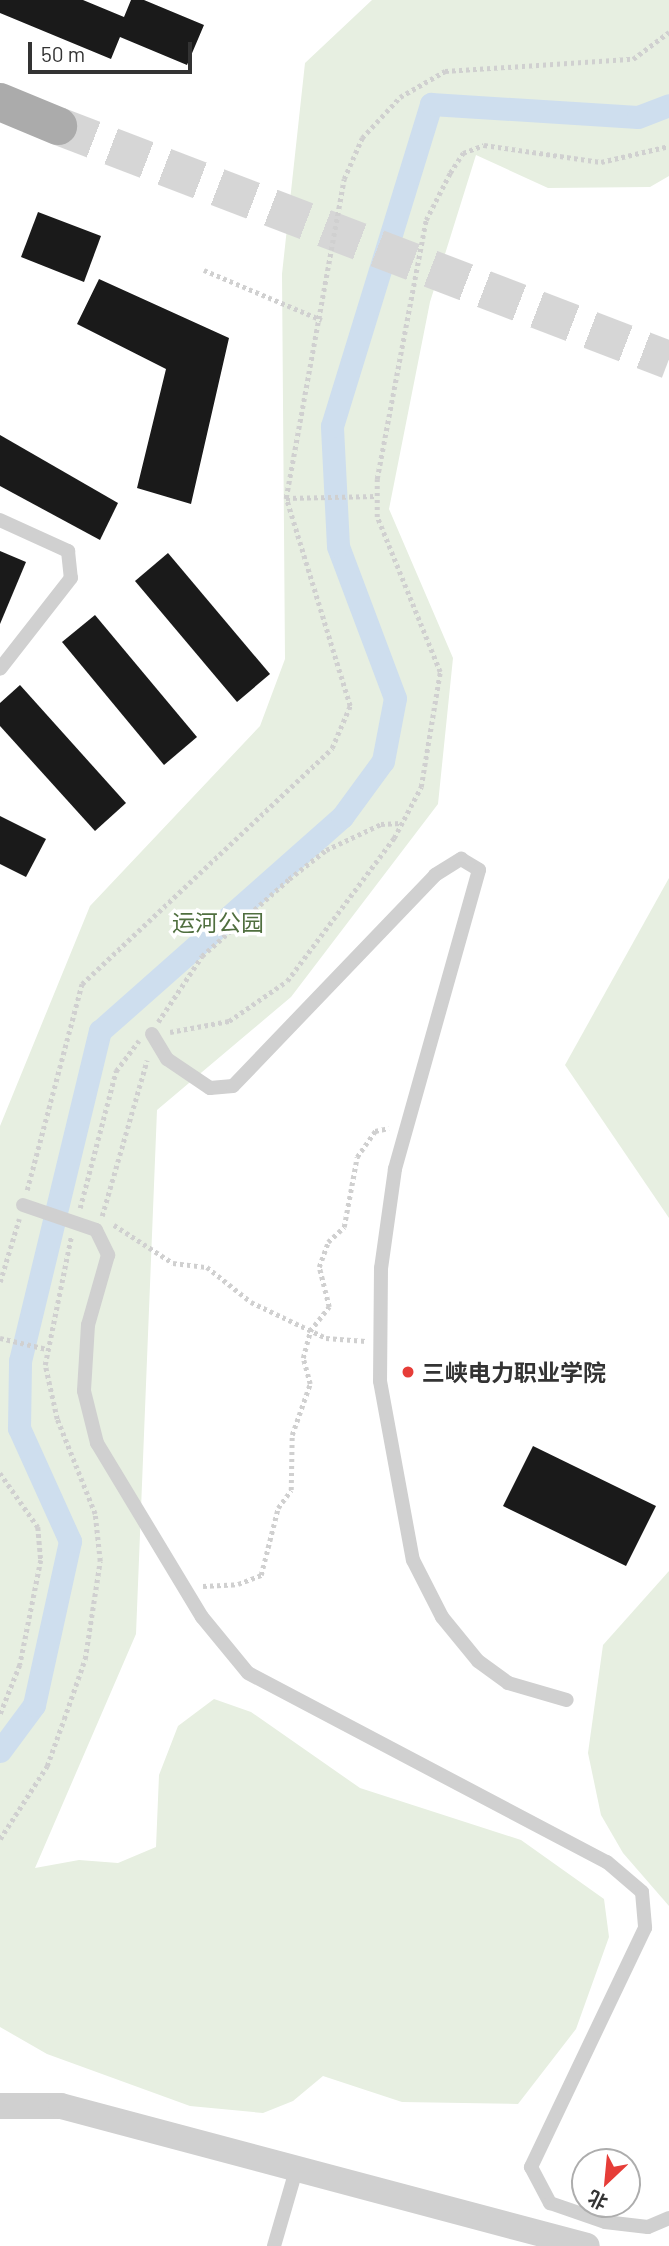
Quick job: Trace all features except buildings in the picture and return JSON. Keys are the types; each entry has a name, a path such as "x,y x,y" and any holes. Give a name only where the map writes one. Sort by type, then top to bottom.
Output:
{"main road":[{"path":"0,102 58,126"}],"street":[{"path":"0,2106 61,2106 587,2246"}],"lane":[{"path":"0,520 68,551 71,578 0,669"},
{"path":"152,1034 167,1059 210,1088 233,1086 435,874 461,859 479,870 477,887 407,1125 381,1268 381,1341 390,1454 413,1560 442,1617 478,1661 508,1683 567,1700"},
{"path":"23,1205 96,1230 108,1255 88,1325 84,1391 97,1443 186,1587 248,1673 607,1862 642,1892 645,1928 531,2167 550,2203 626,2224 648,2227 669,2218"},
{"path":"274,2246 297,2167"}],"path":[{"path":"0,1282 82,984 332,748 350,706 286,498 290,446 322,320 344,179 362,138 400,97 445,71 632,59 669,32"},
{"path":"0,1839 47,1766 64,1719 85,1659 100,1561 95,1514 57,1419 47,1349 57,1282 116,1071 130,1047 152,1034 229,1021 276,990 401,823 421,787 440,672 377,517 377,496 426,220 463,153 504,144 601,162 669,146"},
{"path":"204,270 322,320"},
{"path":"286,498 377,496"},
{"path":"96,1230 136,1112 152,1034 202,956 260,903 326,849 381,824 401,823"},
{"path":"186,1587 238,1584 261,1575 278,1508 291,1490 292,1435 310,1384 303,1358 310,1331 329,1307 319,1267 328,1242 344,1227 357,1157 375,1131 407,1125"},
{"path":"96,1230 113,1225 173,1263 207,1267 251,1302 326,1338 381,1341"},
{"path":"0,1338 47,1349"},
{"path":"0,1474 38,1527 41,1560 20,1665 0,1715"}],"green space":[{"name":"运河公园","path":"372,0 669,0 669,176 650,187 548,188 476,155 430,302 389,509 453,658 438,804 291,997 157,1110 136,1634 35,1868 79,1860 118,1863 156,1847 159,1775 178,1726 214,1699 251,1712 360,1788 521,1840 604,1899 609,1937 576,2029 518,2104 402,2102 323,2076 293,2101 263,2113 190,2106 47,2054 0,2027 0,1126 90,906 260,726 285,659 282,274 305,63"},
{"path":"669,878 669,1218 565,1065"},
{"path":"669,1571 669,1906 623,1853 601,1815 588,1753 603,1645"}],"waterway":[{"path":"0,1751 34,1705 70,1541 19,1428 20,1361 100,1031 342,817 383,761 395,698 338,546 332,426 431,104 638,117 669,105"}],"tunnel":[{"path":"58,126 669,360"}],"place":[{"name":"三峡电力职业学院","path":"408,1372"}]}
